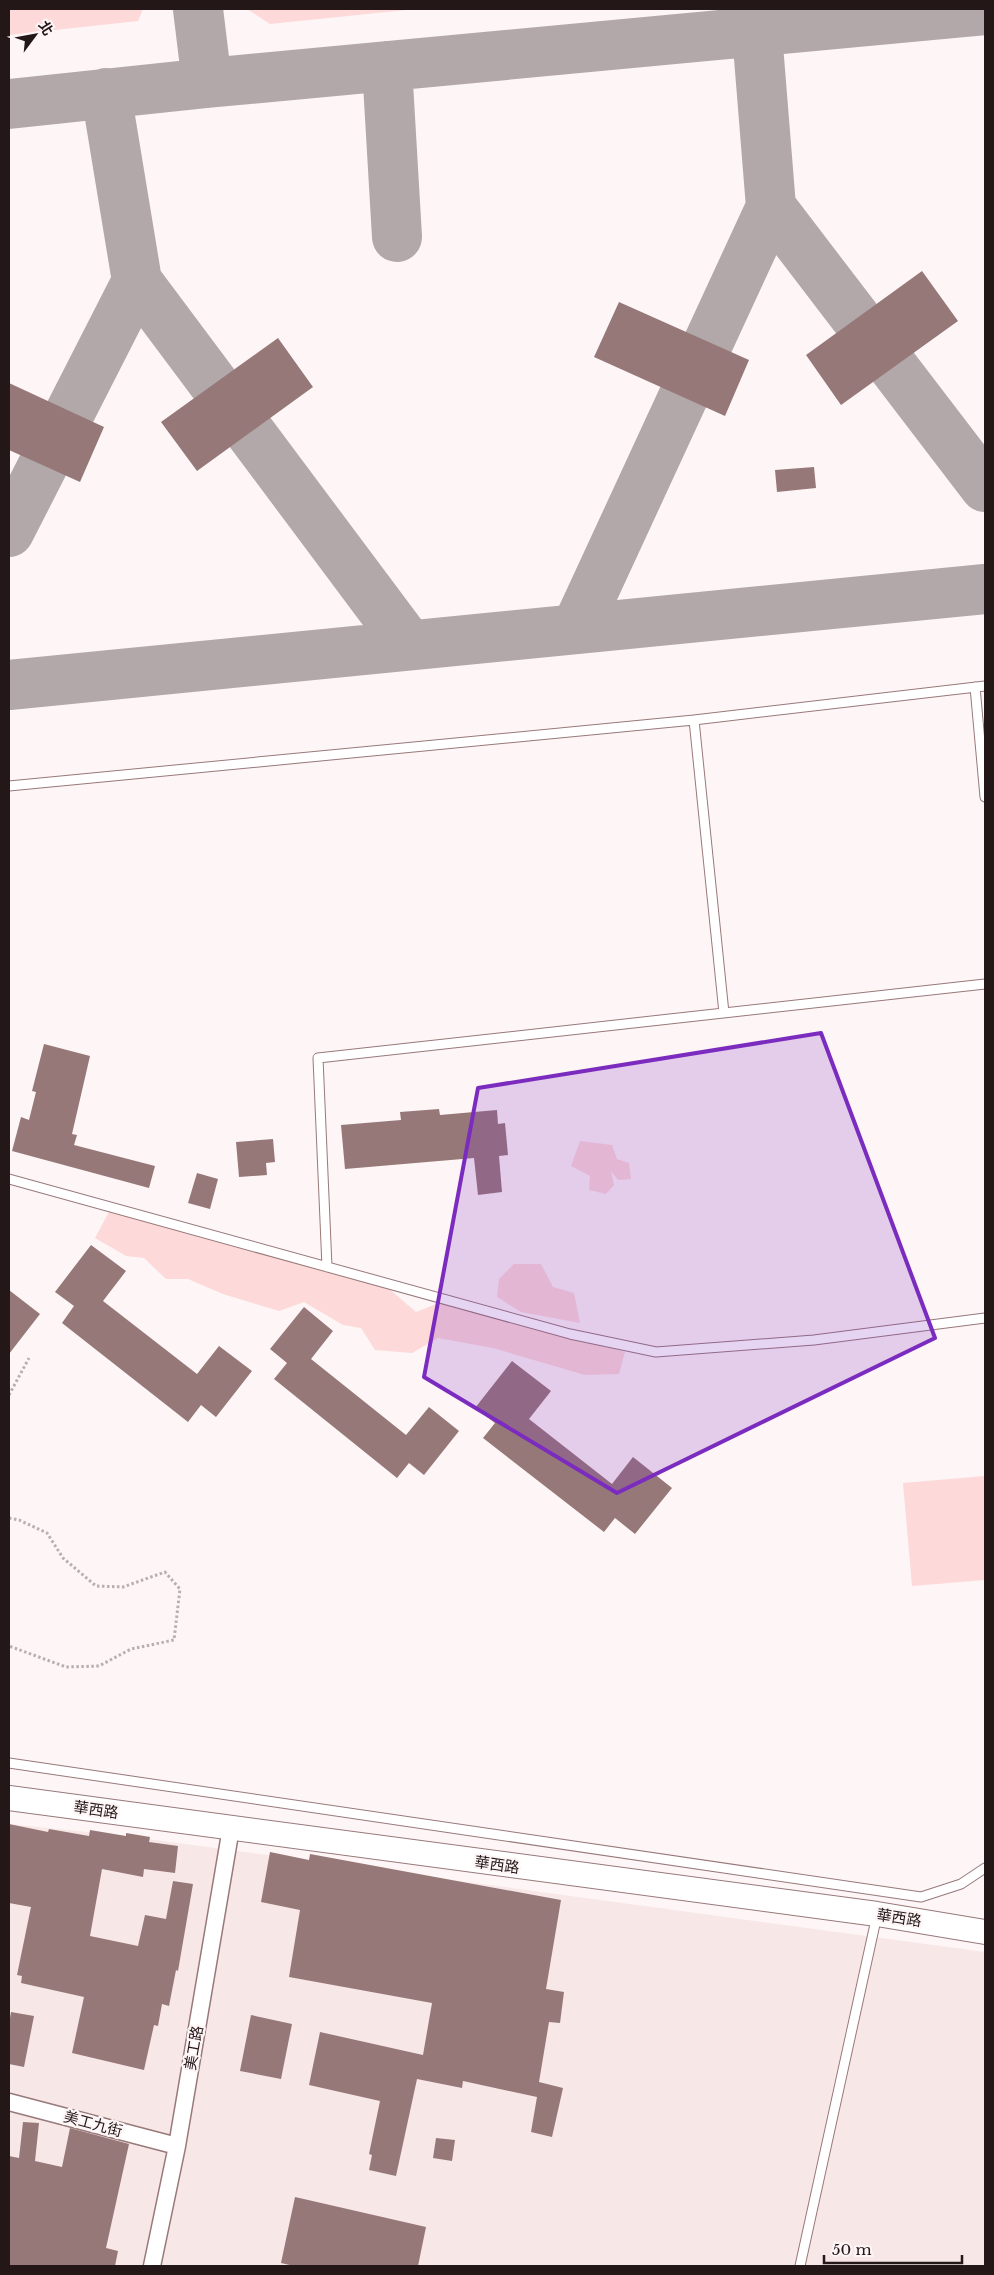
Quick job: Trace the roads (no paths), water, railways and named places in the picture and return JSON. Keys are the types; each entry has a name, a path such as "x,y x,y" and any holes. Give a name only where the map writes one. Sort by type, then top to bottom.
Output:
{"street":[{"name":"華西路","path":"9,1798 877,1914 985,1932"},
{"name":"美工路","path":"152,2266 177,2146 231,1828"},
{"name":"美工九街","path":"9,2102 177,2146"}],"lane":[{"path":"9,786 694,720 985,686"},
{"path":"975,687 985,797"},
{"path":"694,720 724,1013"},
{"path":"327,1267 318,1058 985,984"},
{"path":"9,1179 570,1334 656,1352 814,1340 985,1318"},
{"path":"9,1763 920,1897 961,1884 985,1868"},
{"path":"800,2266 877,1914"}]}
